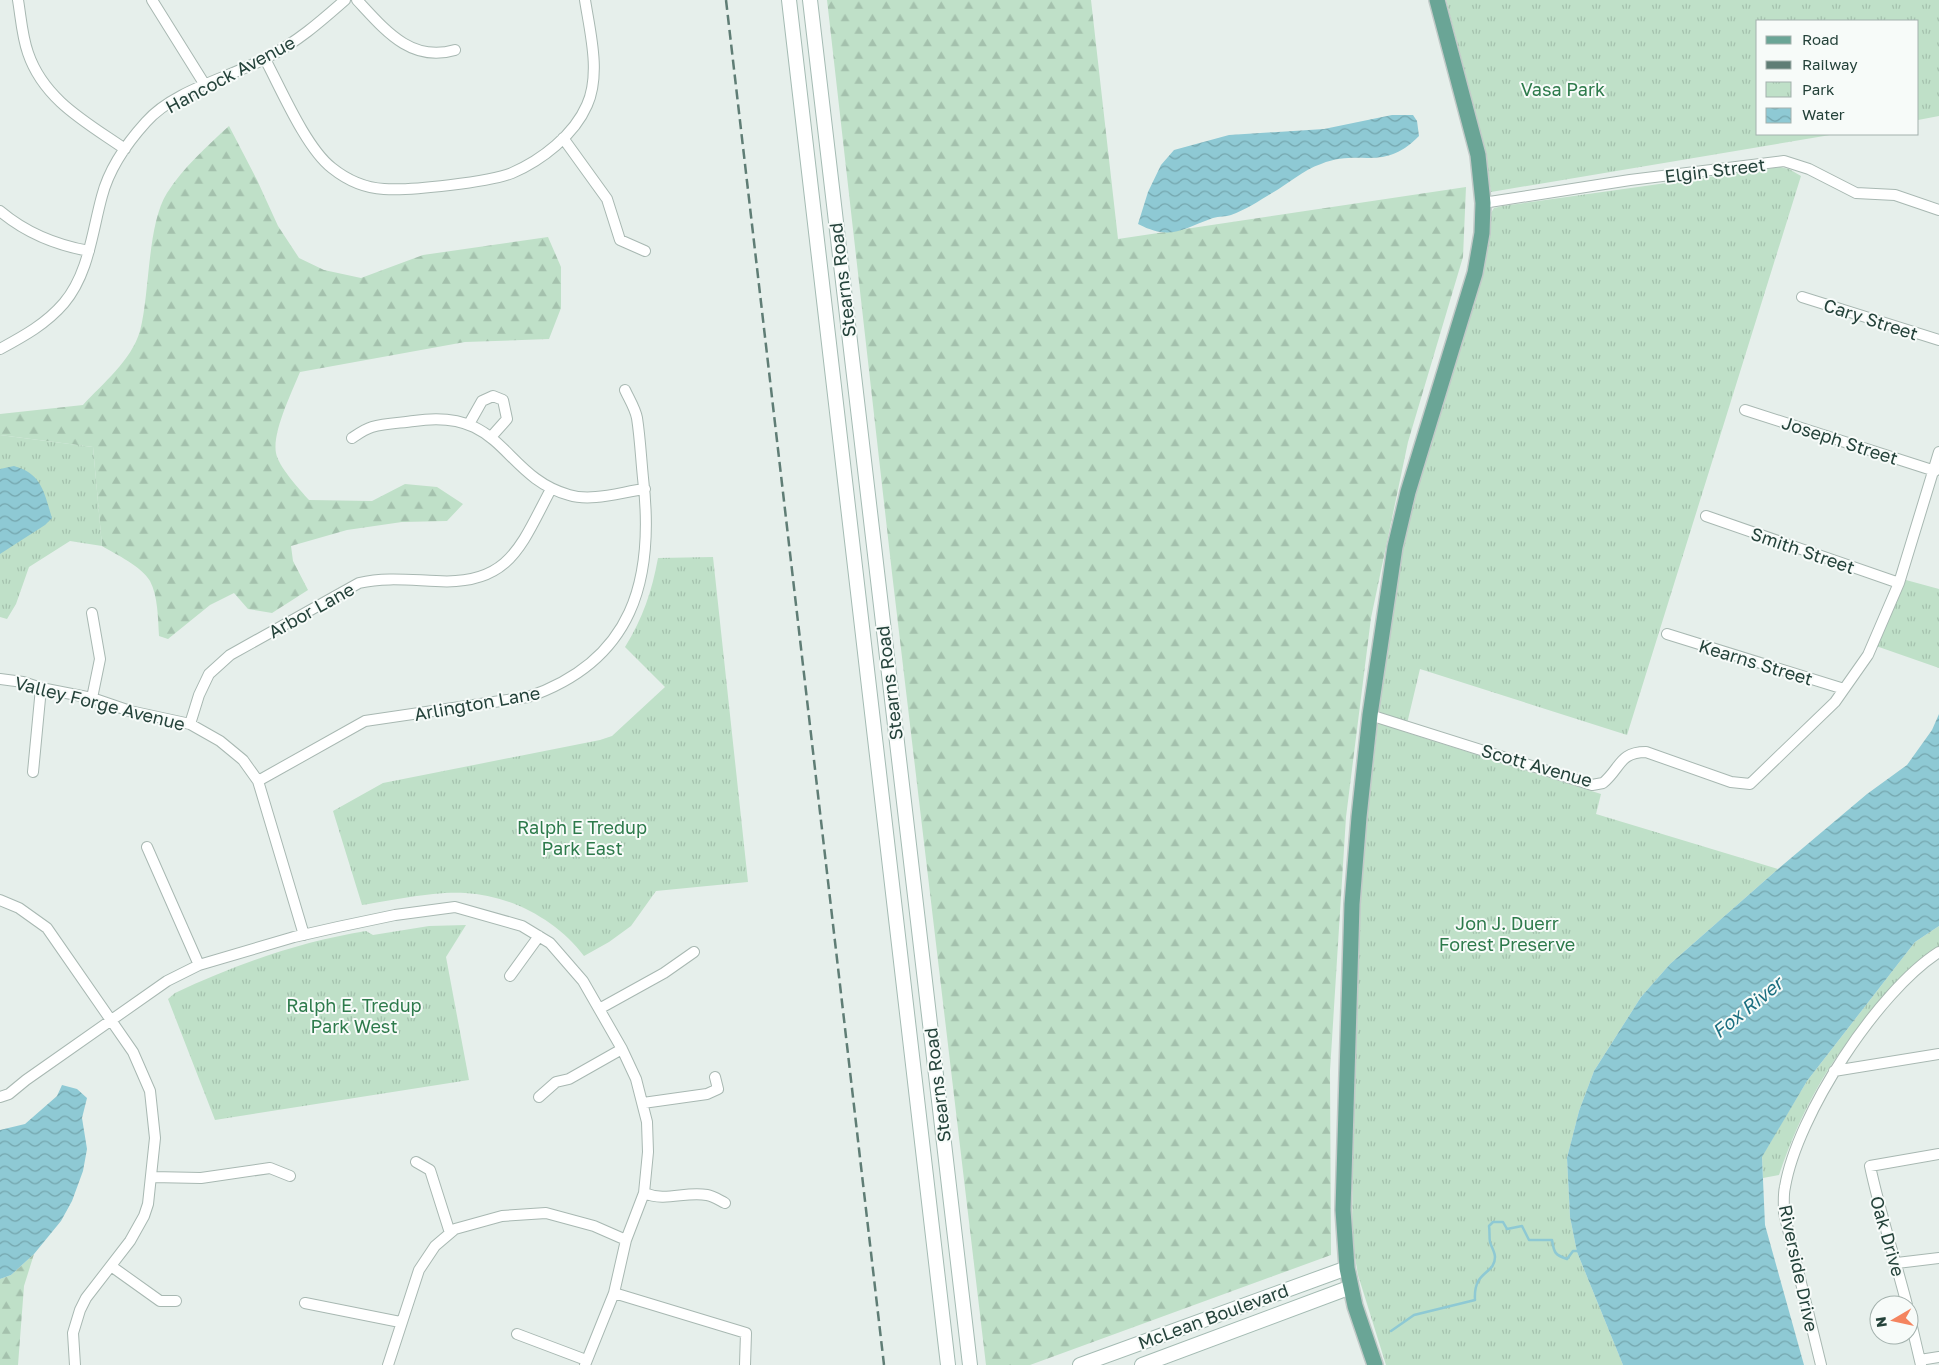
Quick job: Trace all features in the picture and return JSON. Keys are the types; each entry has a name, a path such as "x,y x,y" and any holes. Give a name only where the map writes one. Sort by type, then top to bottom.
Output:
{"main road":[{"name":"Stearns Road","path":"789,0 948,1365"},
{"name":"Stearns Road","path":"810,0 970,1365"},
{"path":"1375,1365 1347,1268 1342,1165 1352,904 1370,715 1396,546 1408,492 1475,273 1482,233 1483,203 1478,155 1437,0"},
{"name":"McLean Boulevard","path":"1080,1365 1347,1268"},
{"name":"McLean Boulevard","path":"1142,1365 1351,1287"}],"street":[{"path":"18,0 28,54 36,74 64,107 125,149"},
{"path":"152,0 204,85"},
{"name":"Hancock Avenue","path":"0,349 37,329 65,302 83,270 102,195 111,172 125,149 147,120 168,104 204,85 265,58 312,29 345,0"},
{"path":"358,0 397,40 414,49 422,53 440,55 455,50"},
{"path":"265,58 316,150 332,168 345,177 385,190 419,188 502,176 530,163 563,138 578,121 587,106 592,90 593,69 585,0"},
{"path":"563,138 607,199 620,240 645,251"},
{"name":"Elgin Street","path":"1483,203 1630,180 1784,161 1809,169 1856,193 1895,195 1939,210"},
{"path":"0,211 14,222 44,239 89,251"},
{"name":"Cary Street","path":"1802,297 1939,340"},
{"name":"Arlington Lane","path":"258,781 365,721 528,697 553,689 596,660 617,635 631,609 642,579 646,548 647,518 645,489 636,416 624,390"},
{"path":"469,424 482,401 492,396 502,400 506,419 491,437"},
{"name":"Joseph Street","path":"1746,410 1934,471"},
{"path":"352,438 372,427 438,417 469,424 491,437 551,488 570,496 590,497 645,489"},
{"path":"1844,689 1868,655 1899,583 1939,452"},
{"name":"Arbor Lane","path":"190,724 199,695 209,674 230,656 359,583 382,578 455,583 490,574 509,560 524,541 551,488"},
{"name":"Smith Street","path":"1706,516 1899,583"},
{"path":"92,613 100,659 92,698"},
{"name":"Kearns Street","path":"1667,634 1844,689"},
{"name":"Valley Forge Avenue","path":"0,679 22,682 41,688 92,698 130,711 190,724 228,747 243,760 258,781 304,935"},
{"path":"33,772 41,688"},
{"name":"Scott Avenue","path":"1370,715 1592,785 1603,783 1624,758 1633,752 1646,752 1731,782 1750,784 1835,702 1844,689"},
{"path":"146,846 160,872 200,965"},
{"path":"0,900 19,908 47,928 133,1052 150,1091 155,1138 150,1193 144,1216 130,1241 86,1298 75,1321 73,1344 75,1365"},
{"path":"0,1097 9,1094 167,981 200,965 304,935 395,915 455,907 511,922 539,936 566,960 583,981 636,1079 643,1103 648,1152 644,1193 626,1240 614,1292 585,1362 516,1334"},
{"path":"510,976 539,936"},
{"path":"599,1009 664,973 694,952"},
{"name":"Riverside Drive","path":"1821,1365 1784,1214 1784,1188 1801,1135 1834,1071 1886,1003 1921,964 1939,952"},
{"path":"539,1097 556,1082 582,1072 622,1050"},
{"path":"1834,1071 1939,1054"},
{"path":"643,1103 707,1094 718,1089 715,1077"},
{"name":"Oak Drive","path":"1904,1295 1881,1215 1870,1166 1939,1154"},
{"path":"416,1162 430,1170 450,1233"},
{"path":"152,1177 201,1178 270,1168 290,1176"},
{"path":"644,1193 654,1197 666,1198 705,1194 725,1203"},
{"path":"388,1365 400,1322 419,1270 435,1246 455,1229 502,1216 546,1213 594,1226 626,1240"},
{"path":"1896,1263 1939,1258"},
{"path":"111,1266 160,1301 176,1301"},
{"path":"614,1292 746,1333 746,1365"},
{"path":"305,1303 400,1322"},
{"path":"1917,1345 1921,1363 1939,1357"}],"green space":[{"path":"827,0 1091,0 1118,239 1466,187 1463,257 1408,442 1371,618 1346,817 1330,1071 1331,1255 1030,1365 986,1365 892,573"},
{"name":"Vasa Park","path":"1446,0 1939,0 1939,116 1919,120 1919,20 1756,20 1756,135 1830,135 1491,192 1481,134"},
{"path":"229,126 278,226 299,258 324,270 361,278 423,255 548,237 561,267 561,308 549,339 465,342 300,372 280,423 277,434 276,453 285,471 309,500 372,501 405,484 437,487 463,504 447,521 402,522 347,530 291,546 293,561 308,590 272,613 248,609 234,593 210,605 168,639 159,636 156,601 150,581 141,570 102,546 93,447 0,435 0,414 83,405 123,362 136,342 140,331 146,298 152,241 161,207 167,193 188,166"},
{"name":"Jon J. Duerr Forest Preserve","path":"1780,167 1789,169 1801,176 1627,735 1420,669 1405,732 1601,794 1596,814 1778,869 1670,964 1641,997 1594,1071 1579,1111 1567,1158 1570,1217 1577,1252 1623,1365 1386,1365 1358,1275 1352,1240 1354,1042 1362,863 1383,678 1400,558 1489,216 1494,208 1503,206"},
{"path":"0,435 93,447 102,546 70,541 29,567 16,604 7,619 0,617"},
{"name":"Ralph E Tredup Park East","path":"713,557 748,882 656,891 631,926 609,942 584,956 560,931 531,912 515,904 482,895 441,893 362,905 333,811 383,783 600,740 612,736 665,687 625,647 637,626 646,604 658,558"},
{"path":"1906,580 1939,589 1939,668 1876,646"},
{"name":"Ralph E. Tredup Park West","path":"466,925 446,957 469,1080 215,1120 168,999 175,993 268,955 316,941 366,931 373,935 429,926"},
{"path":"1939,926 1939,948 1885,997 1862,1023 1823,1078 1792,1140 1779,1175 1763,1178 1762,1156 1807,1081 1915,942"},
{"path":"34,1254 24,1286 18,1365 0,1365 0,1279 11,1275"}],"water":[{"path":"1392,115 1413,115 1417,121 1419,136 1394,154 1371,158 1348,158 1321,164 1241,211 1229,216 1213,218 1176,232 1159,232 1138,224 1148,192 1161,165 1174,150 1229,135 1324,129"},
{"path":"14,466 31,474 41,485 52,518 45,525 0,554 0,469"},
{"name":"Fox River","path":"1939,714 1939,926 1915,942 1807,1081 1762,1157 1765,1225 1804,1365 1623,1365 1577,1252 1570,1217 1567,1158 1579,1111 1594,1071 1641,997 1670,964 1867,794 1907,765 1932,730"},
{"path":"62,1085 77,1089 87,1098 82,1118 87,1149 83,1171 72,1201 61,1221 34,1254 11,1275 0,1279 0,1130 25,1124 57,1096"}],"waterway":[{"path":"1391,1331 1414,1315 1475,1300 1477,1283 1494,1263 1495,1255 1490,1242 1489,1226 1493,1222 1503,1222 1507,1229 1522,1226 1529,1240 1552,1240 1556,1253 1567,1259 1573,1251 1580,1251"}],"railway":[{"path":"726,0 884,1365"}]}
